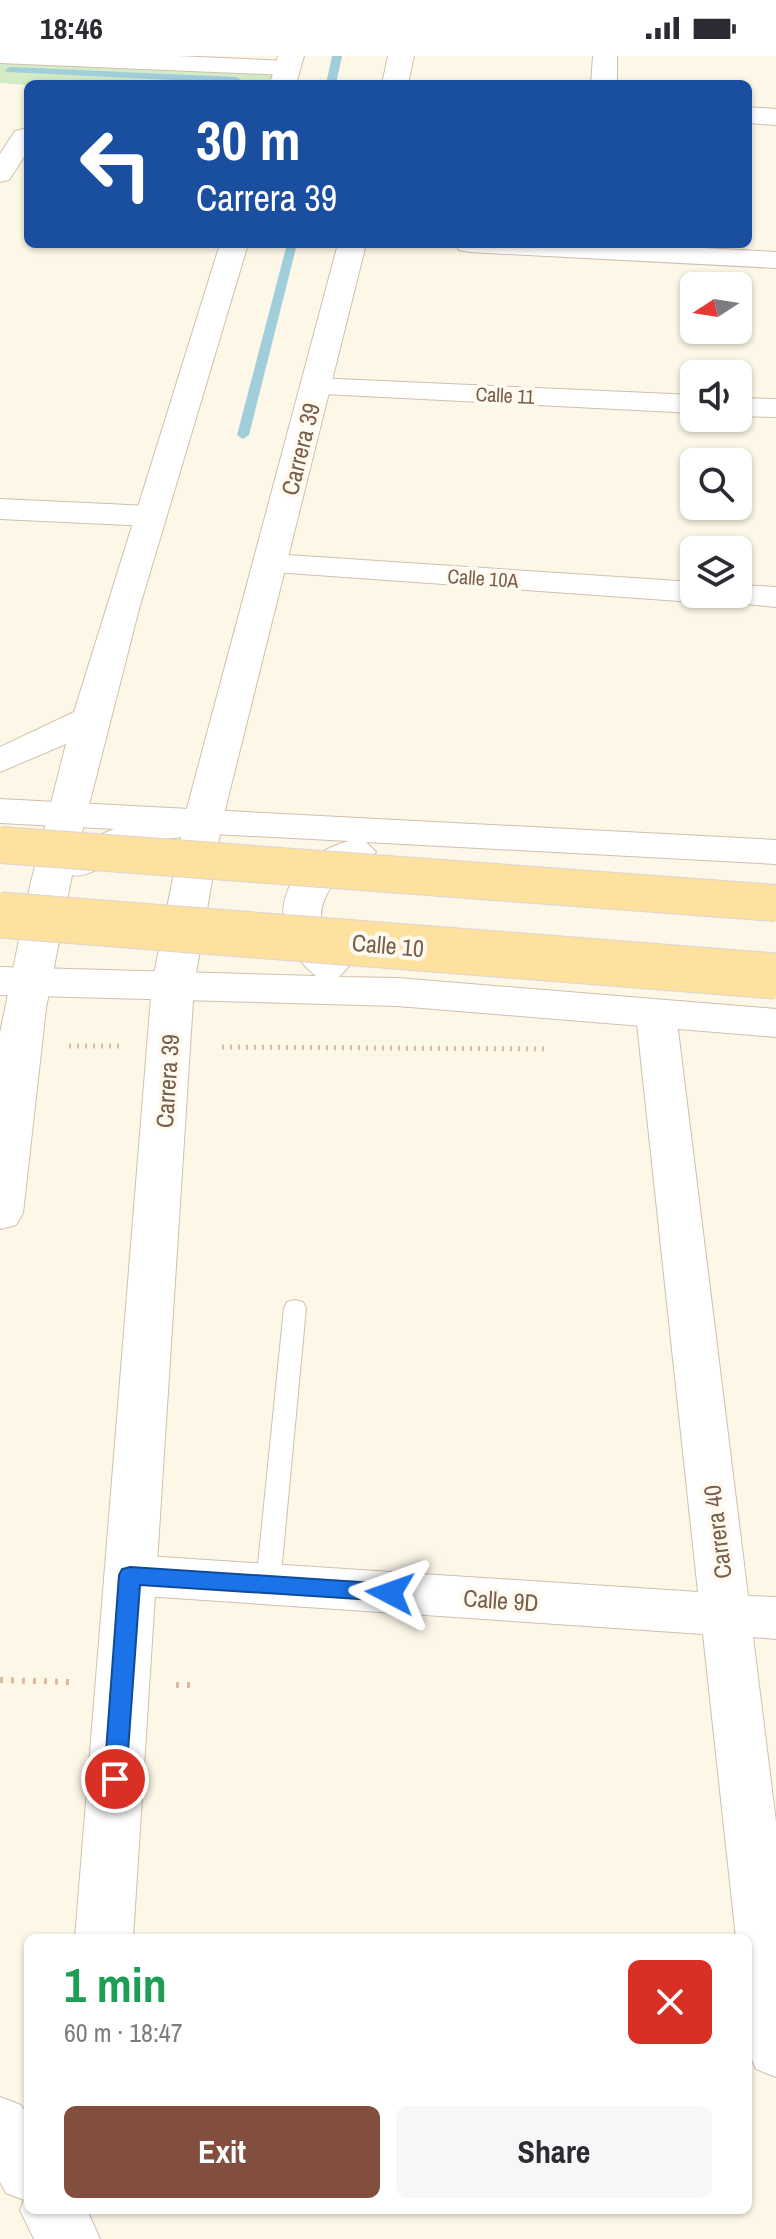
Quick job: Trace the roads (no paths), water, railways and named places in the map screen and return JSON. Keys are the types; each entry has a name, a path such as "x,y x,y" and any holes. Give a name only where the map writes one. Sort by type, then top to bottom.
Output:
{"main road":[{"path":"396,80 401,56"},
{"path":"0,1213 15,981 44,913 90,719 233,248"},
{"name":"Carrera 39","path":"104,1934 173,985 203,822 272,564 351,248"},
{"path":"0,761 90,719"},
{"path":"0,811 776,852"},
{"path":"44,913 82,860 116,841 158,828 203,822"},
{"path":"397,992 364,984 327,965 305,939 299,910 312,882 339,859 378,845 441,835"},
{"path":"0,845 776,903"},
{"name":"Calle 10","path":"0,915 776,976"},
{"name":"Calle 10","path":"15,981 397,992 776,1023"},
{"path":"0,2126 24,2165"},
{"path":"53,2214 69,2239"},
{"path":"82,2239 84,2214"}],"street":[{"path":"604,80 605,56"},
{"path":"12,57 287,69"},
{"path":"752,115 776,117"},
{"path":"0,174 24,137"},
{"path":"546,248 776,260"},
{"name":"Calle 11","path":"315,387 680,403"},
{"path":"752,407 776,408"},
{"path":"0,509 150,516"},
{"name":"Calle 10A","path":"272,564 680,591"},
{"path":"752,596 776,597"},
{"name":"Carrera 40","path":"656,1014 776,2050"},
{"name":"Calle 9D","path":"130,1575 776,1618"}],"lane":[{"path":"268,1584 295,1308"}],"waterway":[{"path":"332,80 337,56"},
{"path":"10,70 236,80"},
{"path":"243,435 291,248"}]}
